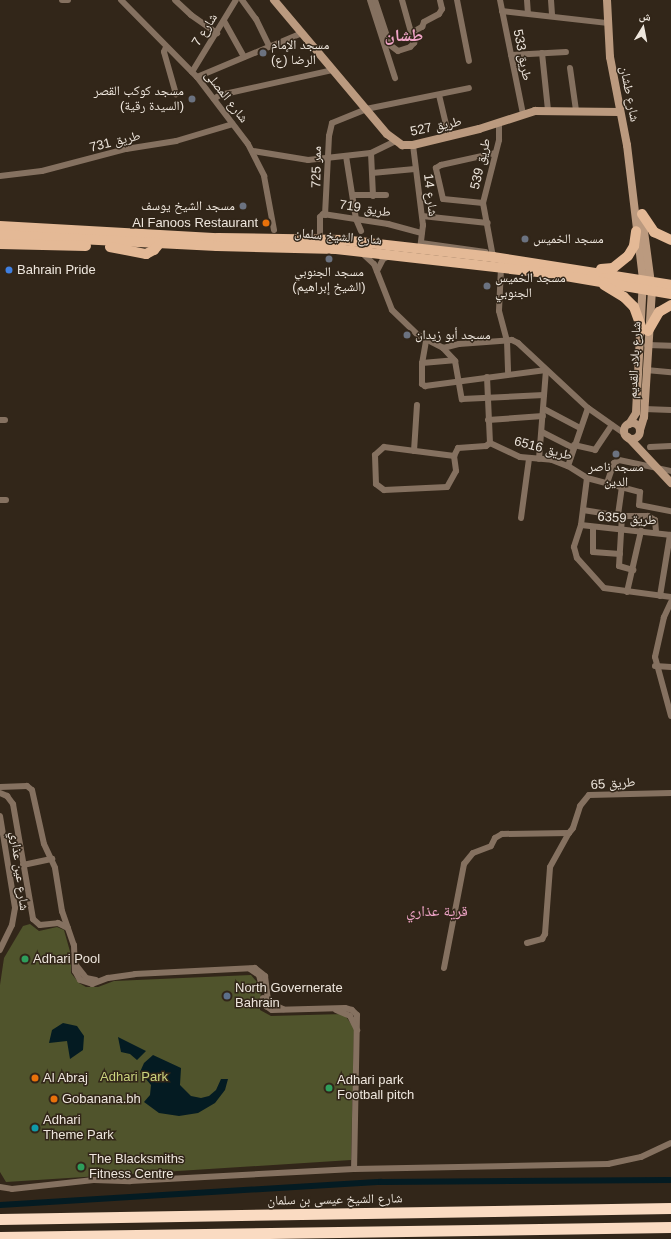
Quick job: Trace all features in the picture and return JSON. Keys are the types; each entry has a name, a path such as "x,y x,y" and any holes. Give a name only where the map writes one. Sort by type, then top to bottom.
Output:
{"highway":[{"name":"شارع الشيخ عيسى بن سلمان","path":"0,1219 671,1208"},
{"path":"0,1237 17,1238 671,1227"}],"main road":[{"path":"642,214 654,232 671,240"},
{"name":"شارع الشيخ سلمان","path":"0,226 147,234 342,240 421,246 588,270 648,285 671,294"},
{"path":"147,234 163,229 223,232 274,230 320,233 342,240"},
{"path":"588,270 613,268 622,262 634,246 636,231"},
{"name":"شارع الشيخ سلمان","path":"0,235 159,244 290,246 359,251 597,281 648,285 671,284"},
{"path":"0,244 112,247 146,254 154,250 159,244"},
{"path":"597,281 624,296 634,307 645,330 659,312 671,304"}],"street":[{"path":"62,0 68,0"},
{"name":"شارع المصلى","path":"121,0 194,74 253,151 267,183 274,230"},
{"path":"175,0 191,16 217,33"},
{"path":"242,0 256,20 269,46"},
{"name":"طريق 527","path":"274,0 300,34 333,70 387,134 402,144 413,144 449,137 499,123 523,114 548,110 619,112"},
{"path":"370,0 395,78"},
{"path":"375,0 394,51"},
{"path":"387,53 413,45 402,0"},
{"path":"411,33 423,26 424,22 439,14 442,9 440,0"},
{"path":"457,0 469,61"},
{"name":"طريق 533","path":"500,0 523,114"},
{"path":"527,0 528,13"},
{"path":"551,0 552,16"},
{"name":"شارع طشان","path":"607,0 608,23 619,112 625,134 634,193 636,231 648,285"},
{"name":"شارع 7","path":"194,74 224,21 233,1"},
{"path":"502,11 608,23"},
{"path":"224,21 244,57"},
{"path":"194,74 244,57 300,34"},
{"path":"166,47 164,52 176,94"},
{"path":"511,55 566,52"},
{"path":"542,53 548,110"},
{"path":"570,68 576,110"},
{"path":"214,99 220,96 333,70"},
{"path":"366,109 469,88"},
{"path":"440,95 449,137"},
{"name":"ممر 725","path":"325,214 330,131 335,121 366,109"},
{"name":"طريق 539","path":"493,257 488,223 483,203 495,153 499,123"},
{"name":"طريق 731","path":"0,176 42,172 126,148 176,141 233,124"},
{"path":"383,148 387,134"},
{"path":"253,151 308,160 371,153 396,141"},
{"name":"شارع 14","path":"413,144 422,216 421,246"},
{"path":"371,153 372,196"},
{"path":"483,203 443,199 436,168 441,165 495,153"},
{"path":"346,156 356,219 361,231"},
{"path":"372,173 415,169"},
{"name":"شارع طشان","path":"634,193 642,214 648,285"},
{"path":"353,195 386,195"},
{"name":"طريق 719","path":"320,233 321,216 325,214 422,233"},
{"path":"422,216 488,223"},
{"path":"359,251 371,260 377,271 392,310 426,341 443,348 454,360 462,399 487,399 544,395"},
{"path":"377,271 383,259 390,255"},
{"path":"501,268 499,311 509,341 508,374"},
{"name":"شارع بلاد القديم","path":"627,430 636,413 645,330 648,285"},
{"name":"شارع بلاد القديم","path":"639,433 644,409 647,345 645,330"},
{"path":"426,341 422,363 423,385 458,379 546,370"},
{"path":"443,348 459,344 509,341 522,345 546,370 588,408 612,425 627,430 655,469 671,483"},
{"path":"647,345 671,346"},
{"path":"422,363 454,360"},
{"path":"539,459 546,370"},
{"path":"646,370 671,372"},
{"path":"454,456 384,447 378,450 374,466 375,480 379,487 384,490 447,487 456,471 454,456 458,448 486,446 490,443 487,376"},
{"path":"414,451 418,405"},
{"path":"568,466 588,408"},
{"path":"544,409 580,428"},
{"path":"644,409 671,410"},
{"path":"488,420 543,416"},
{"path":"627,430 636,424 643,451 655,469"},
{"name":"طريق 6516","path":"542,432 574,446 593,450 612,425"},
{"path":"627,430 633,439 639,433"},
{"name":"طريق 6516","path":"490,443 529,459 539,459 568,466 587,478 640,492 638,504 650,508"},
{"path":"650,447 671,446"},
{"path":"521,518 529,459"},
{"path":"607,483 614,463 619,460 655,469 671,471"},
{"path":"587,478 581,525 574,547 577,558 604,588 671,598"},
{"path":"622,488 620,516 622,529 620,567 633,570"},
{"path":"648,516 650,508 671,511"},
{"path":"583,510 620,516 648,516 655,520 656,531"},
{"name":"طريق 6359","path":"581,525 593,528 656,531 670,535"},
{"path":"593,528 592,551 620,554"},
{"path":"627,592 641,531"},
{"path":"660,596 670,535"},
{"path":"670,604 655,657 656,666 670,712"},
{"path":"656,666 671,667"},
{"path":"0,787 27,786 32,790 44,844 52,859 62,911 70,930 75,949 75,964 86,978 101,980 135,974 255,968 262,972 264,989 270,1004 282,1009 345,1008 354,1012 359,1021 354,1169"},
{"path":"0,793 7,796 13,804 33,919 40,925 56,923 70,930"},
{"name":"طريق 65","path":"569,832 574,828 580,806 589,795 671,793"},
{"name":"شارع عين عذاري","path":"0,816 15,908 12,925 0,950"},
{"path":"444,968 464,864 473,853 491,846 498,835 508,833 569,832"},
{"path":"527,944 542,939 545,934 550,866 569,832"},
{"path":"23,865 52,859"},
{"path":"56,923 62,911"},
{"path":"0,1187 12,1189 94,1180 130,1181 354,1169 608,1164 641,1157 670,1143"}],"green space":[{"name":"Adhari Park","path":"30,924 39,931 57,927 64,930 71,955 71,973 79,983 86,987 98,987 114,981 251,975 261,987 260,1010 271,1016 344,1014 354,1028 351,1160 6,1182 0,1172 0,985 4,958 23,926"}],"water":[{"path":"63,1023 77,1026 84,1036 83,1050 70,1059 67,1041 49,1043 52,1030"},
{"path":"118,1037 146,1051 137,1060 130,1054 121,1052"},
{"path":"153,1055 181,1068 180,1085 191,1096 201,1098 209,1096 216,1090 221,1079 228,1079 225,1090 215,1103 198,1113 179,1116 159,1113 144,1102 150,1095 151,1085 140,1072 144,1063"}],"waterway":[{"path":"0,1205 381,1182 671,1180"}],"place":[{"name":"مسجد الإمام الرضا (ع)","path":"263,53"},
{"name":"مسجد كوكب القصر (السيدة رقية)","path":"192,99"},
{"name":"مسجد الشيخ يوسف","path":"243,206"},
{"name":"Al Fanoos Restaurant","path":"266,223"},
{"name":"مسجد الخميس","path":"525,239"},
{"name":"مسجد الجنوبي (الشيخ إبراهيم)","path":"329,259"},
{"name":"Bahrain Pride","path":"9,270"},
{"name":"مسجد الخميس الجنوبي","path":"487,286"},
{"name":"مسجد أبو زيدان","path":"407,335"},
{"name":"مسجد ناصر الدين","path":"616,454"},
{"name":"Adhari Pool","path":"25,959"},
{"name":"North Governerate Bahrain","path":"227,996"},
{"name":"Al Abraj","path":"35,1078"},
{"name":"Adhari park Football pitch","path":"329,1088"},
{"name":"Gobanana.bh","path":"54,1099"},
{"name":"Adhari Theme Park","path":"35,1128"},
{"name":"The Blacksmiths Fitness Centre","path":"81,1167"}],"district":[{"name":"طشان","path":"404,36"},
{"name":"قرية عذاري","path":"437,911"}]}
